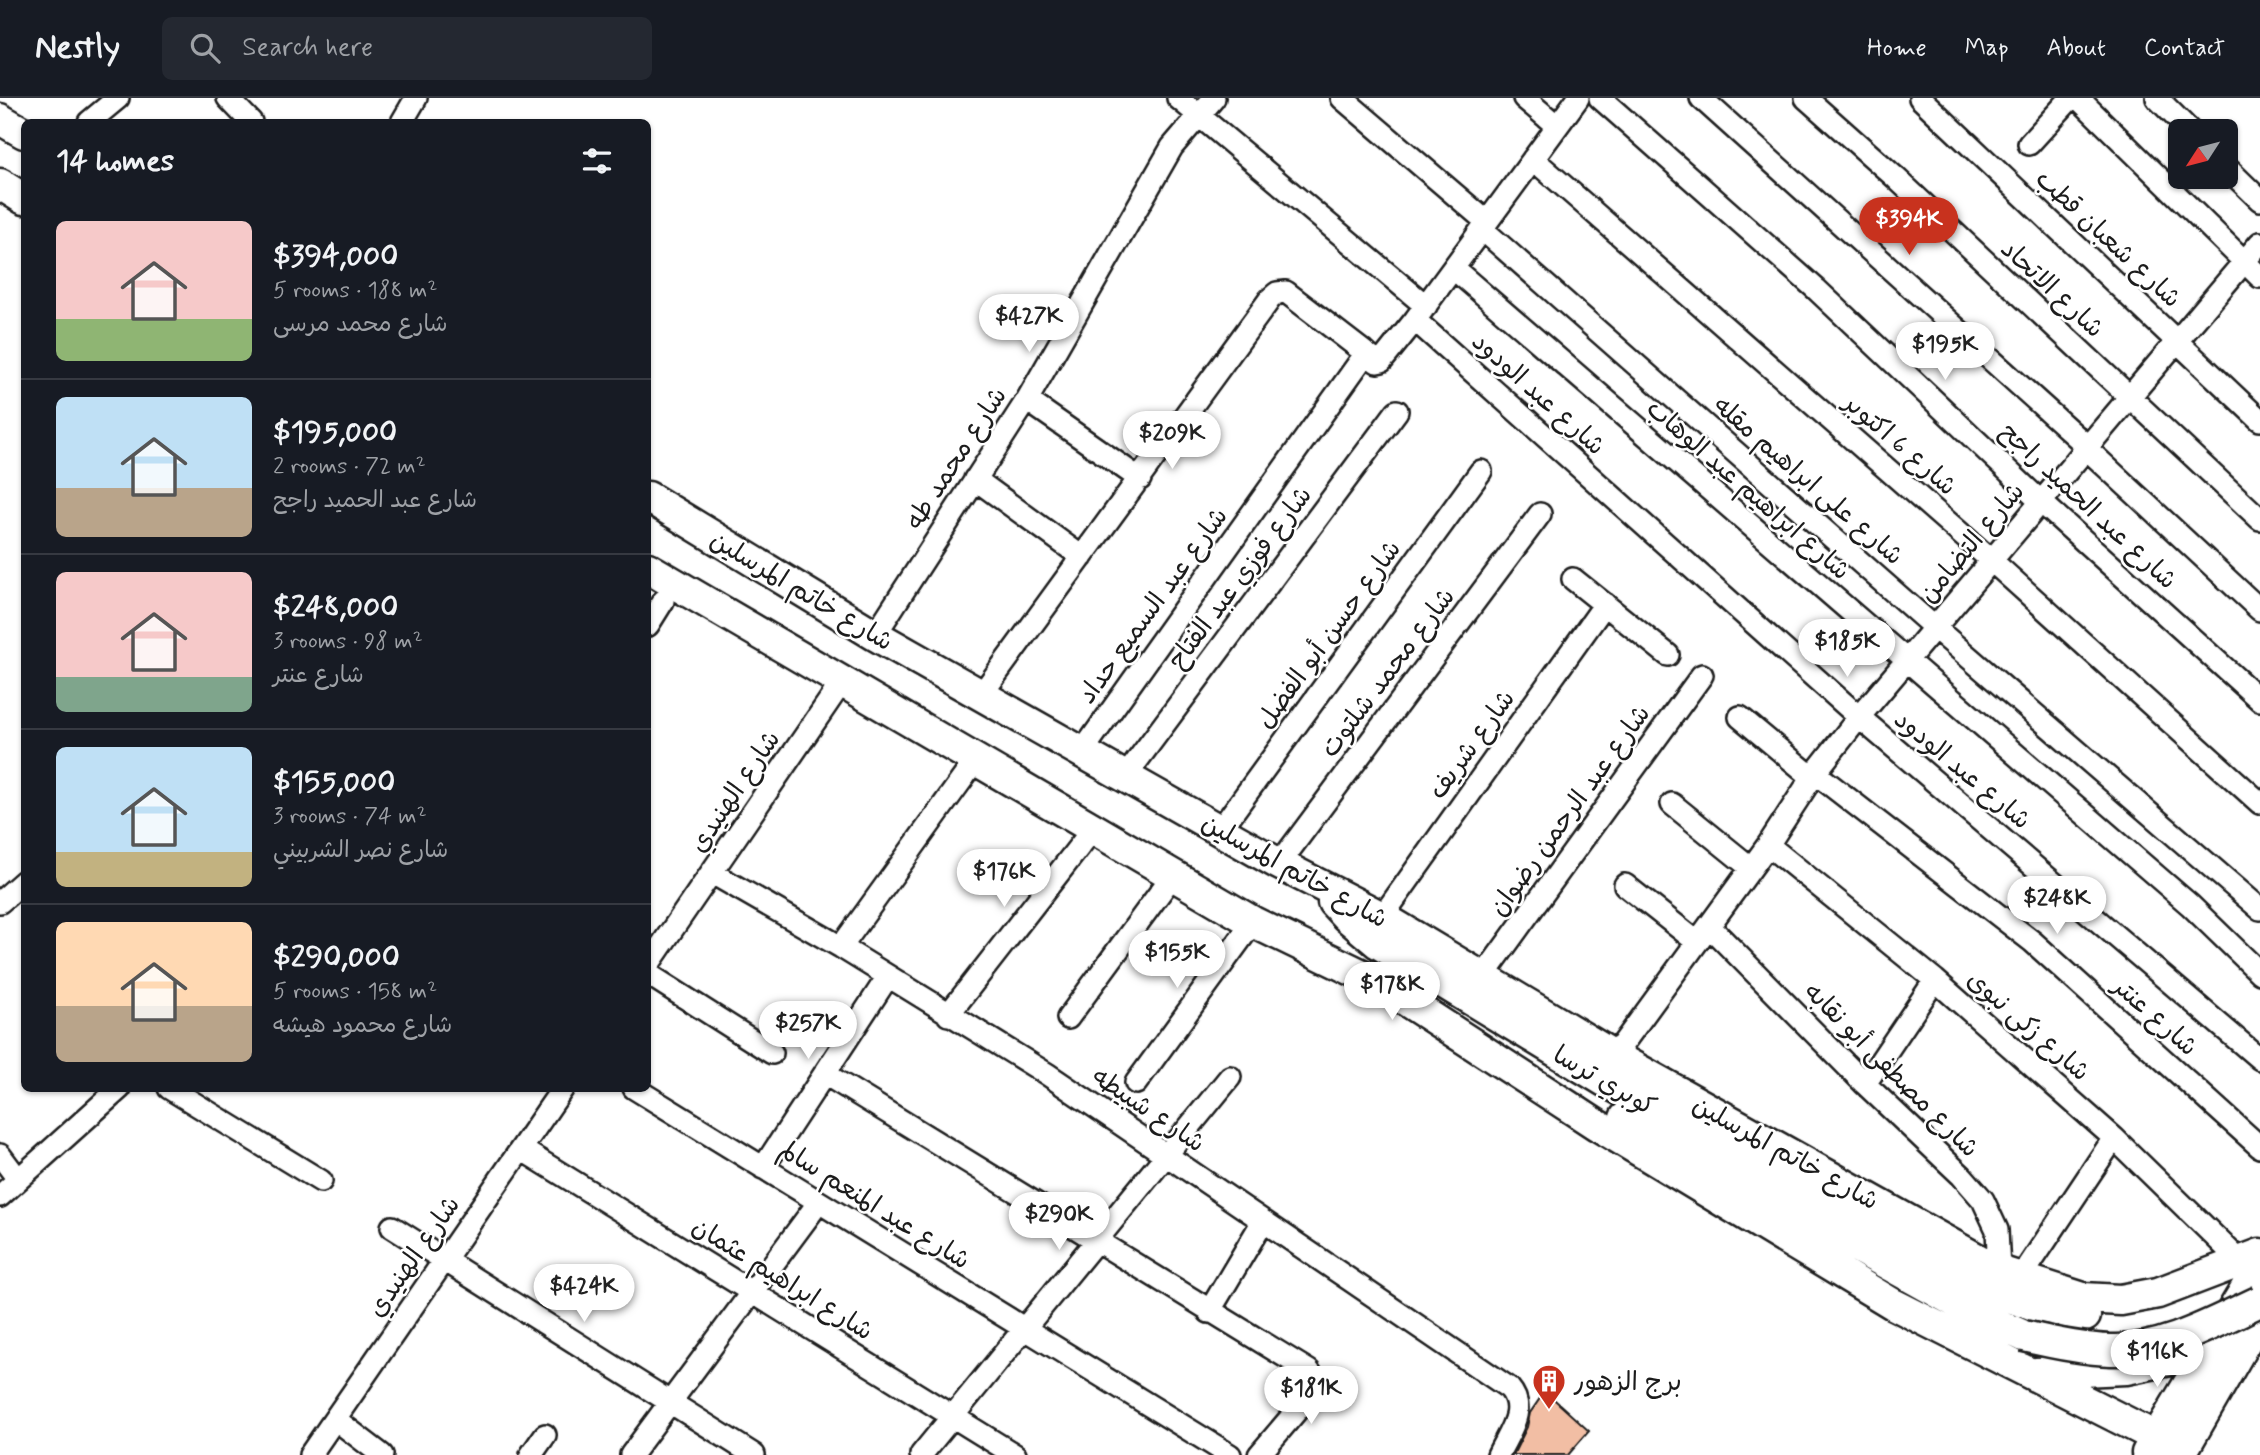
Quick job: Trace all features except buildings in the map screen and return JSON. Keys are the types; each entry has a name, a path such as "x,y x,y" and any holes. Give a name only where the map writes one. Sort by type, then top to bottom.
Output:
{"main road":[{"path":"0,118 21,131"},
{"path":"0,184 21,197"},
{"name":"شارع خاتم المرسلين","path":"651,498 875,635 1220,831 1382,917 1614,1056 2017,1285"},
{"path":"651,570 1253,922 1379,983 1597,1125 1893,1304 2032,1373 2151,1446 2180,1454 2260,1313"},
{"name":"كوبري ترسا","path":"1320,885 1346,916 1378,943 1608,1083 1979,1285 2017,1285 2077,1315 2120,1317 2165,1306 2255,1259"},
{"name":"كوبري ترسا","path":"1379,983 1478,1035 1986,1319 2024,1336 2077,1348 2114,1350 2155,1345 2216,1322 2260,1313"},
{"path":"2151,1446 2215,1340 2255,1259"},
{"path":"2032,1373 2126,1369 2170,1360 2215,1340 2260,1313"}],"street":[{"path":"93,119 118,98"},
{"path":"228,98 248,119"},
{"name":"شارع عبد الودود","path":"1178,98 1420,313 1858,718 2260,1059"},
{"name":"شارع محمد طه","path":"875,635 1027,400 1172,147 1214,98"},
{"name":"شارع على ابراهيم مقله","path":"1342,98 1935,628 2260,909"},
{"path":"1524,98 1557,127"},
{"name":"شارع عبد السميع حداد","path":"1082,752 1372,357 1385,359 1578,98"},
{"name":"شارع عبد الحميد راجح","path":"1600,98 1816,289 2042,502 2260,699"},
{"path":"1702,98 2087,448 2260,610"},
{"name":"شارع الاتحاد","path":"1806,98 1896,178 2260,519"},
{"name":"شارع شعبان قطب","path":"1920,98 2260,420"},
{"path":"2029,144 2071,98"},
{"path":"2078,98 2260,277"},
{"path":"2157,98 2178,119"},
{"name":"شارع 6 اكتوبر","path":"1533,159 1992,561 2260,803"},
{"path":"2238,179 2260,200"},
{"name":"شارع التضامن","path":"1614,1056 1768,845 1813,775 1858,718 2260,243"},
{"name":"شارع ابراهيم عبد الوهاب","path":"1453,268 2190,905 2260,973"},
{"path":"981,695 1270,299 1277,293 1286,292 1372,357"},
{"path":"1027,400 1140,479"},
{"name":"شارع فوزي عبد الفتاح","path":"1125,777 1397,411"},
{"name":"شارع حسن أبو الفضل","path":"1220,831 1481,471"},
{"path":"975,480 1083,557"},
{"name":"شارع محمد شلتوت","path":"1279,863 1540,514"},
{"path":"1573,579 1668,655"},
{"path":"651,620 663,601"},
{"name":"شارع شريف","path":"1382,917 1605,604"},
{"name":"شارع عبد الرحمن رضوان","path":"1482,978 1702,675"},
{"name":"شارع الهنيدي","path":"651,961 842,682"},
{"name":"شارع عنتر","path":"1740,717 2033,942 2260,1147"},
{"path":"841,947 976,760"},
{"path":"1672,804 1751,867"},
{"path":"948,1015 1093,829"},
{"name":"شارع زكى نبوى","path":"1768,845 1935,980 2255,1259"},
{"name":"شارع شبيطه","path":"712,873 841,947 887,978 1047,1074 1509,1388 1514,1394 1518,1409 1498,1455"},
{"path":"1068,1018 1173,875"},
{"path":"0,902 21,884"},
{"name":"شارع مصطفى أبو نقابه","path":"1625,885 1703,934 1962,1176 1983,1200 2017,1285"},
{"path":"1136,1083 1253,922"},
{"path":"651,976 772,1053"},
{"path":"763,1168 887,978"},
{"path":"1865,1084 1935,980"},
{"path":"825,1074 1309,1371 1315,1380 1315,1390 1259,1455"},
{"path":"921,1455 1230,1077"},
{"path":"0,1196 116,1092"},
{"path":"176,1092 321,1181"},
{"name":"شارع الهنيدي","path":"310,1455 560,1092"},
{"name":"شارع عبد المنعم سالم","path":"640,1092 1230,1455"},
{"path":"2017,1285 2114,1138"},
{"name":"شارع ابراهيم عثمان","path":"521,1149 1015,1455"},
{"path":"0,1155 18,1179"},
{"path":"631,1455 819,1202"},
{"path":"1209,1312 1263,1221"},
{"path":"391,1227 671,1403 729,1449 754,1455"},
{"path":"335,1419 382,1455"},
{"path":"531,1455 545,1435"}],"place":[{"name":"برج الزهور","path":"1549,1411"}]}
